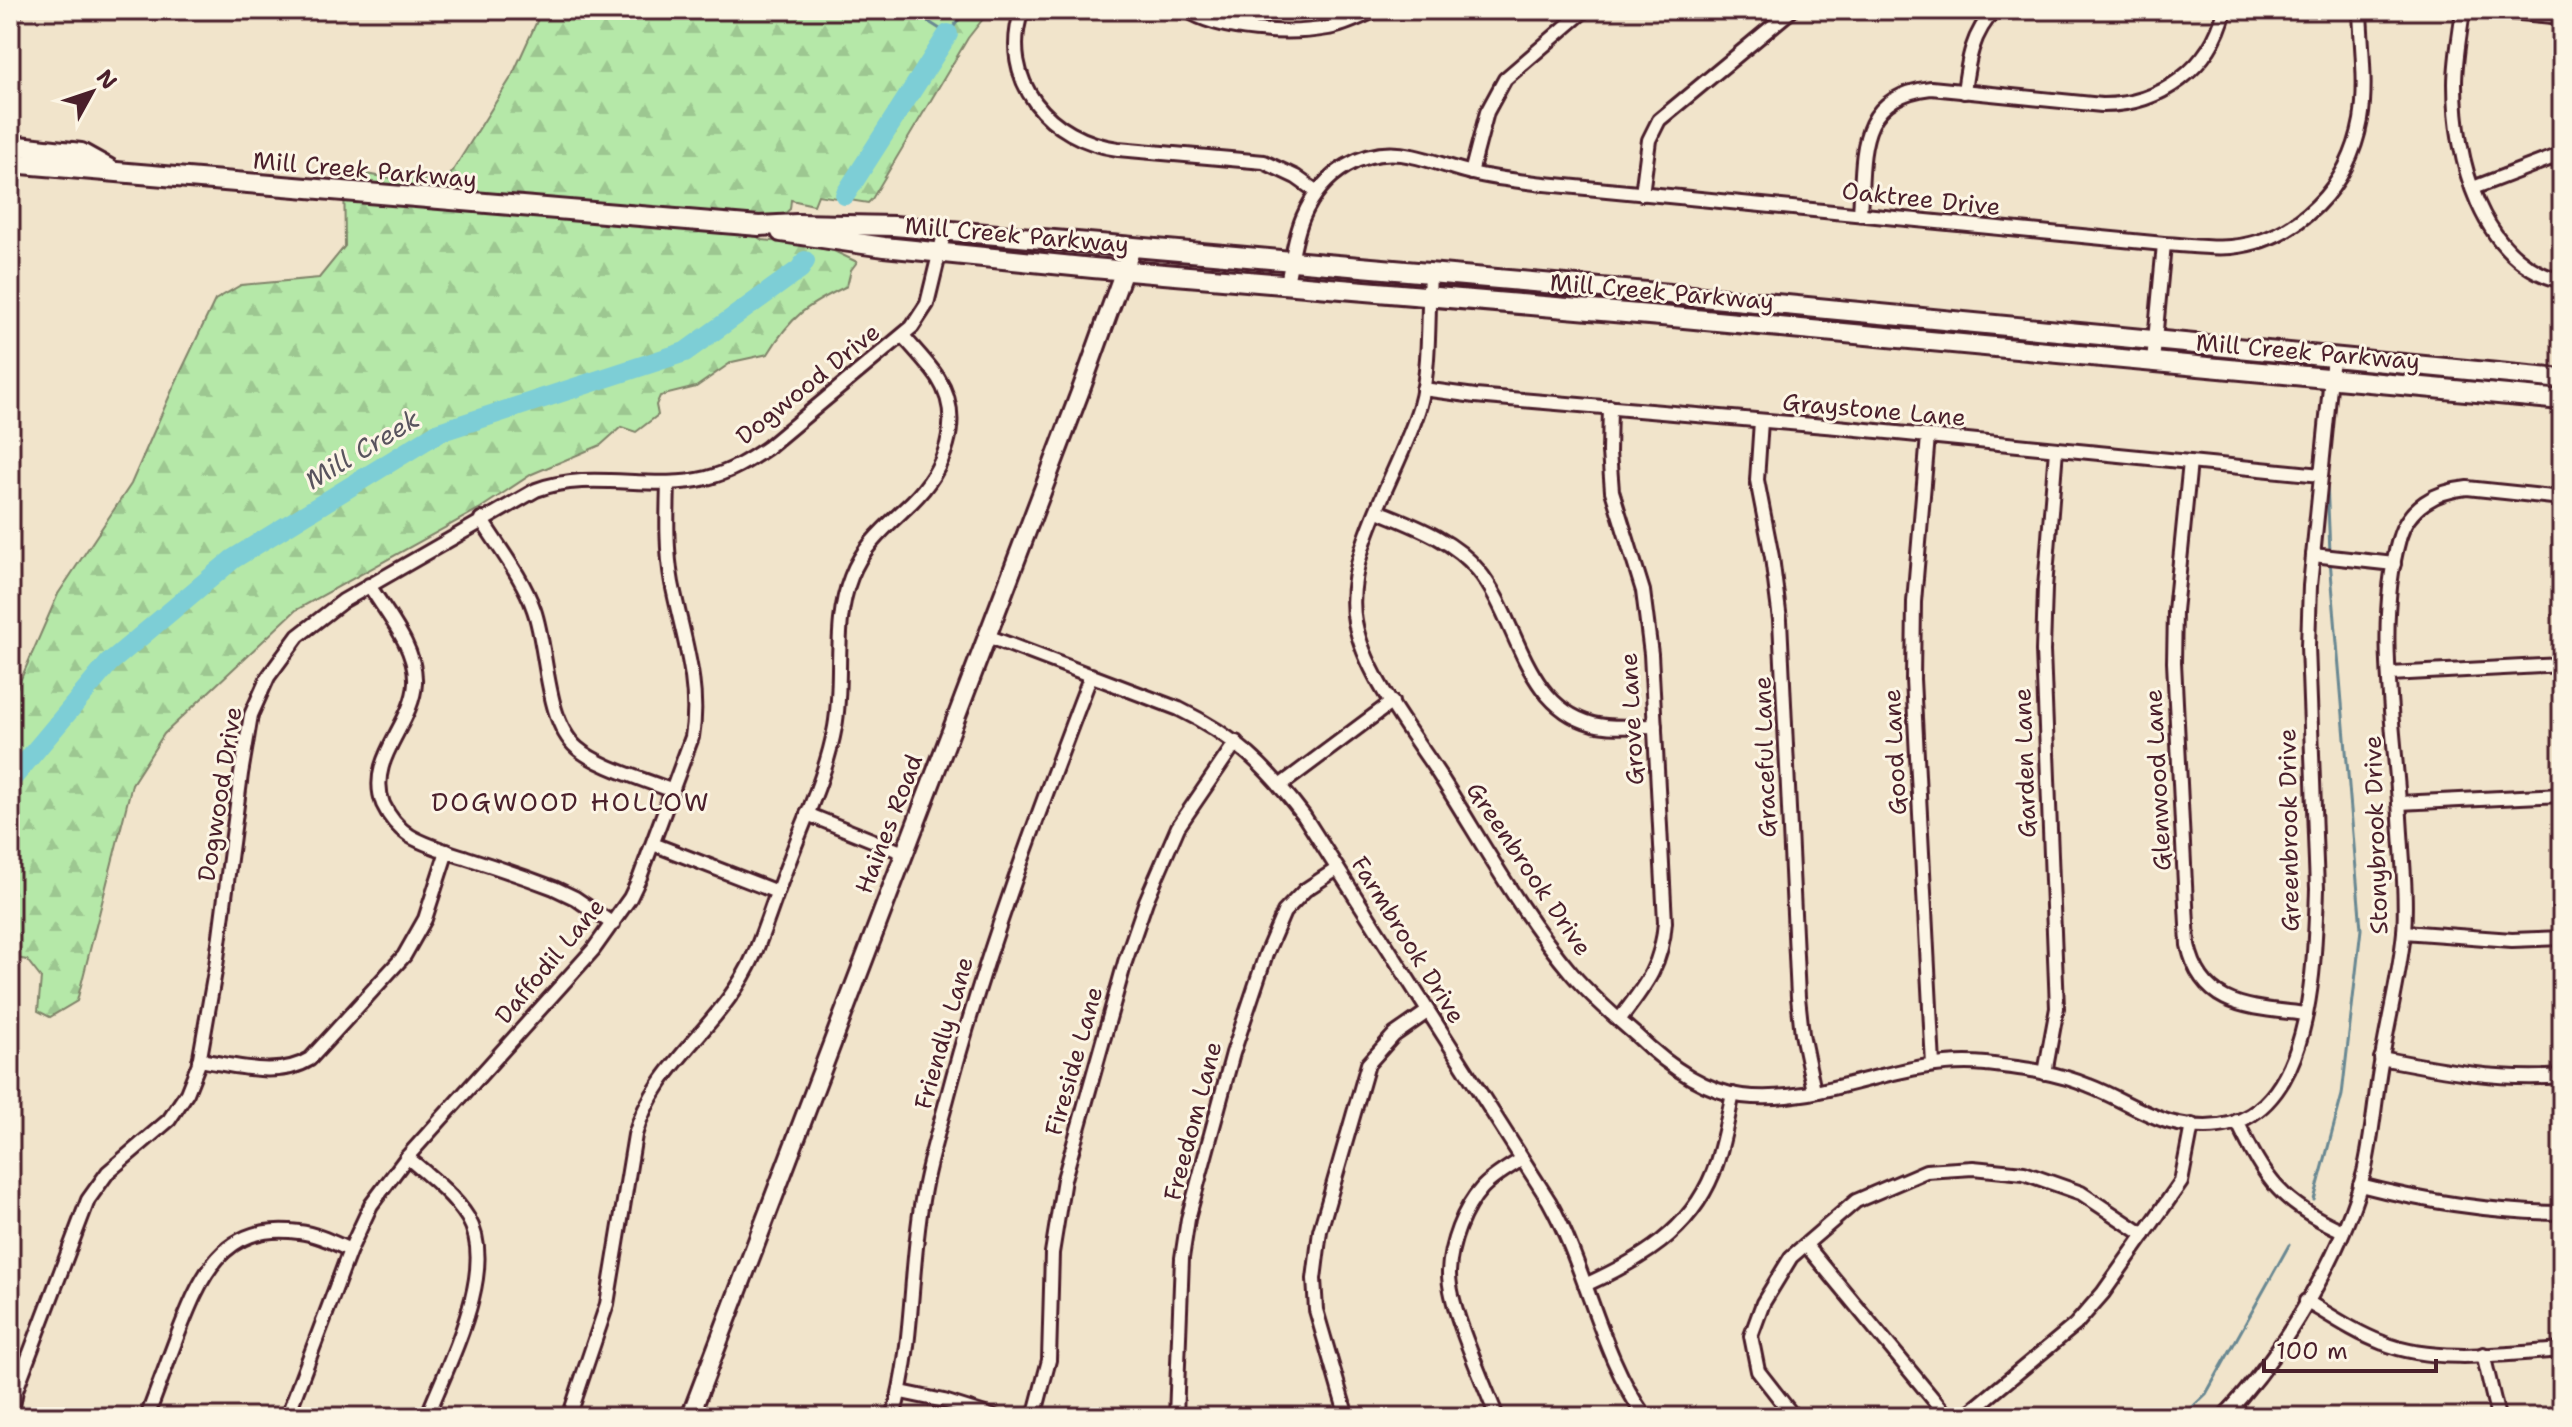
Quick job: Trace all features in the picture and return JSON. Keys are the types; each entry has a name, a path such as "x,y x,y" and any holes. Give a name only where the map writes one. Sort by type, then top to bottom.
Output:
{"main road":[{"path":"10,16 12,10"},
{"name":"Mill Creek Parkway","path":"10,145 81,153 111,169"},
{"name":"Mill Creek Parkway","path":"10,163 73,170 111,169 426,200 759,226 894,226 945,230 2155,339 2562,379"},
{"name":"Mill Creek Parkway","path":"759,226 799,236 940,253 2562,400"}],"street":[{"path":"1022,10 1016,36 1017,57 1023,78 1037,104 1052,122 1070,135 1097,146 1118,149 1264,162 1296,177 1317,192"},
{"path":"1186,10 1218,23 1295,31 1328,28 1376,10"},
{"path":"1471,173 1487,112 1505,79 1585,10"},
{"path":"1642,194 1649,140 1659,120 1792,10"},
{"path":"1964,92 1973,42 1979,29 1995,10"},
{"path":"1860,214 1865,139 1877,115 1897,98 1918,89 1931,88 2102,105 2130,103 2173,86 2200,62 2215,39 2225,10"},
{"name":"Oaktree Drive","path":"1287,283 1303,217 1317,192 1342,168 1376,154 1392,153 1500,179 1642,194 2164,244 2231,247 2264,240 2308,215 2332,191 2348,163 2361,120 2360,10"},
{"path":"2463,10 2455,81 2456,119 2464,162 2473,188 2493,231 2515,257 2538,274 2562,281"},
{"path":"2490,10 2562,17"},
{"path":"2473,188 2562,154"},
{"name":"Dogwood Drive","path":"11,1417 16,1390 88,1200 108,1172 169,1120 187,1093 199,1060 216,966 251,715 268,677 298,636 324,614 369,585 536,490 568,481 668,483 707,478 745,463 903,336 927,304 945,230"},
{"path":"2153,362 2164,244"},
{"name":"Haines Road","path":"690,1417 1132,248"},
{"name":"Greenbrook Drive","path":"1430,273 1423,389 1410,434 1357,564 1354,611 1360,641 1392,702 1544,938 1581,984 1670,1064 1695,1079 1733,1094 1768,1097 1814,1091 1933,1065 1983,1064 2045,1073 2086,1084 2159,1118 2192,1125 2222,1126 2258,1109 2282,1084 2294,1062 2306,1014 2316,926 2308,646 2313,555 2333,357"},
{"name":"Dogwood Drive","path":"569,1417 607,1304 641,1114 656,1088 723,1009 755,954 807,814 834,730 838,705 841,609 852,574 871,540 934,477 947,447 950,430 947,397 937,377 903,336"},
{"name":"Graystone Lane","path":"1423,389 2321,475"},
{"name":"Grove Lane","path":"1610,407 1612,491 1647,611 1665,922 1664,942 1653,973 1619,1020"},
{"name":"Graceful Lane","path":"1761,421 1757,480 1780,620 1798,997 1814,1091"},
{"name":"Good Lane","path":"1928,436 1914,602 1913,667 1933,1065"},
{"name":"Garden Lane","path":"2045,1073 2057,1008 2043,651 2056,449"},
{"name":"Glenwood Lane","path":"2190,462 2175,611 2174,662 2188,945 2195,970 2208,988 2218,995 2259,1008 2306,1014"},
{"name":"Daffodil Lane","path":"287,1417 350,1250 371,1205 407,1157 613,924 630,898 653,844 692,737 695,702 669,565 668,483"},
{"name":"Stonybrook Drive","path":"2223,1417 2271,1357 2306,1301 2343,1231 2360,1185 2369,1148 2381,1058 2404,932 2388,632 2394,564 2401,534 2407,522 2426,501 2439,494 2467,488 2562,498"},
{"path":"1378,511 1452,547 1477,567 1495,595 1538,682 1557,704 1590,723 1615,727 1655,726"},
{"path":"481,519 527,593 534,611 556,712 566,737 599,762 673,791"},
{"path":"2313,555 2394,564"},
{"path":"369,585 411,658 415,682 410,703 384,759 379,779 382,800 393,822 407,834 447,851 554,888 575,898 613,924"},
{"name":"Farmbrook Drive","path":"987,636 1179,709 1236,742 1281,785 1304,816 1559,1219 1627,1386 1645,1417"},
{"path":"2390,674 2562,665"},
{"name":"Friendly Lane","path":"893,1417 901,1392 908,1347 917,1230 924,1187 956,1066 1038,812 1091,675"},
{"path":"1281,785 1392,702"},
{"name":"Fireside Lane","path":"1034,1417 1049,1360 1052,1253 1064,1179 1125,962 1146,901 1178,827 1236,742"},
{"path":"2399,803 2562,795"},
{"path":"807,814 904,853"},
{"path":"653,844 777,892"},
{"path":"199,1060 278,1070 298,1067 310,1059 404,956 425,919 447,851"},
{"name":"Freedom Lane","path":"1176,1417 1182,1258 1192,1206 1233,1053 1266,954 1284,912 1305,890 1337,869"},
{"path":"2404,932 2512,940 2562,938"},
{"path":"1347,1417 1316,1310 1314,1279 1320,1231 1368,1064 1394,1035 1427,1012"},
{"path":"2381,1058 2473,1075 2515,1078 2562,1076"},
{"path":"1585,1285 1638,1259 1664,1242 1692,1210 1705,1190 1718,1159 1733,1094"},
{"path":"2237,1121 2261,1168 2278,1190 2296,1207 2343,1231"},
{"path":"1964,1417 2075,1325 2103,1293 2181,1182 2192,1125"},
{"path":"407,1157 457,1202 476,1237 479,1254 473,1298 427,1417"},
{"path":"1497,1417 1454,1301 1449,1272 1457,1235 1468,1209 1487,1183 1522,1159"},
{"path":"1794,1417 1758,1371 1751,1336 1763,1303 1791,1257 1856,1201 1926,1171 1973,1168 2024,1173 2081,1193 2144,1235"},
{"path":"2360,1185 2444,1204 2490,1210 2562,1213"},
{"path":"147,1417 195,1290 224,1251 253,1235 279,1230 317,1236 350,1250"},
{"path":"1806,1245 1948,1417"},
{"path":"2306,1301 2386,1345 2431,1354 2562,1350"},
{"path":"2483,1354 2498,1417"},
{"path":"901,1392 995,1417"},
{"path":"2233,1407 2246,1417"}],"green space":[{"path":"542,10 990,10 968,38 868,203 818,195 814,205 791,200 790,209 781,217 745,228 762,240 834,251 857,262 851,270 847,286 801,313 784,330 768,354 732,362 696,387 660,396 656,405 658,415 636,432 621,427 601,445 532,474 479,509 296,610 164,734 132,784 77,1001 50,1017 38,1011 41,978 27,960 10,957 10,704 58,594 131,484 215,300 241,285 319,278 345,246 344,171 399,179 447,180 512,76"}],"waterway":[{"path":"910,10 948,34 966,10"},
{"name":"Mill Creek","path":"845,195 948,34"},
{"name":"Mill Creek","path":"10,781 109,663 233,559 439,432 685,352 800,269 805,261"},
{"path":"2327,480 2330,553"},
{"path":"2314,1200 2342,1095 2361,929 2330,560"},
{"path":"2182,1417 2206,1394 2289,1245"}],"district":[{"name":"DOGWOOD HOLLOW","path":"571,801"}]}
